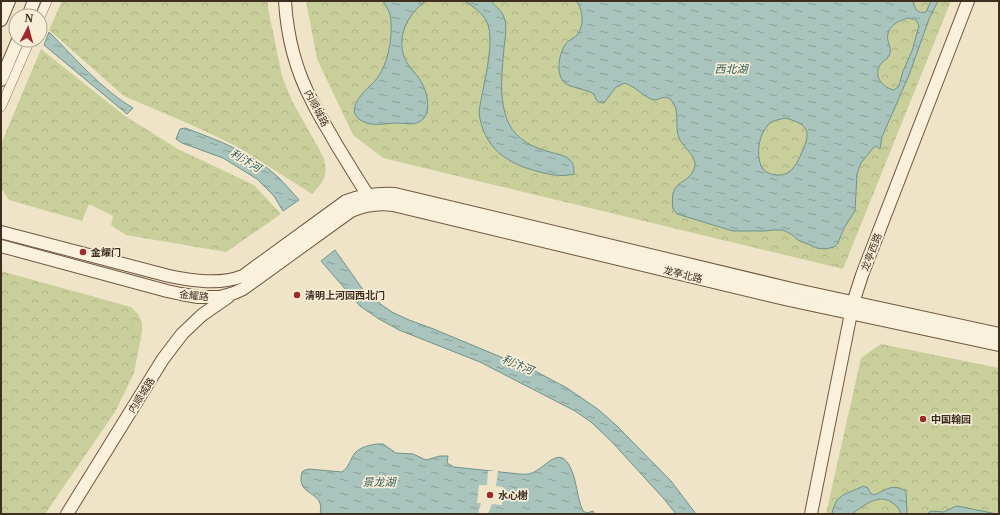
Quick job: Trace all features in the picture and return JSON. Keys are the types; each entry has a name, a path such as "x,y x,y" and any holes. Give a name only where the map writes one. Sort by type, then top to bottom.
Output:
{"main road":[{"path":"1,20 9,1"},
{"name":"内顺城路","path":"285,1 286,18 294,53 311,101 370,201"},
{"name":"龙亭西路","path":"811,514 852,308 865,268 968,1"},
{"path":"1,80 15,48"},
{"name":"龙亭北路","path":"370,201 383,194 406,197 792,290 852,308 999,345"},
{"name":"金耀路","path":"1,232 169,276 197,280 226,281 243,276 346,201 358,196 370,201"},
{"name":"金耀路","path":"1,246 167,291 198,297 220,297 234,293 249,284 344,215 370,201"},
{"name":"内顺城路","path":"67,514 163,359 182,334 202,315 234,293"},
{"name":"龙亭北路","path":"852,308 999,334"}],"street":[{"path":"1,107 27,48"}],"green space":[{"path":"62,1 268,1 268,8 282,76 292,101 323,156 326,173 323,181 312,194 236,146 124,96 49,30"},
{"path":"306,1 951,1 843,269 383,158 353,135 317,59"},
{"path":"41,49 125,116 178,149 254,185 281,214 226,252 126,235 111,225 113,216 89,204 82,221 9,200 1,188 1,144"},
{"path":"1,271 131,307 138,314 142,322 142,332 134,373 115,412 45,514 1,514"},
{"name":"中国翰园","path":"881,344 999,368 999,514 826,514 861,358"}],"water":[{"path":"383,1 426,1 419,6 408,20 402,36 403,53 406,61 422,83 428,101 426,114 420,122 410,124 370,124 362,121 355,113 356,103 359,98 377,79 386,62 390,42 391,23 389,12"},
{"path":"465,1 491,1 501,11 505,19 506,31 502,96 503,106 512,130 521,139 532,146 568,158 573,165 574,174 557,175 528,169 507,159 491,145 481,125 479,112 488,66 490,42 489,31 487,22 483,16"},
{"name":"西北湖","path":"576,1 913,1 918,12 926,12 931,1 938,1 929,19 909,75 882,137 880,149 876,146 873,148 861,163 857,174 855,211 844,228 838,243 834,247 825,249 817,248 798,240 783,230 733,231 677,214 673,209 672,199 674,192 679,184 691,175 695,165 693,157 679,138 676,108 671,100 667,97 656,100 651,99 625,83 616,87 604,103 602,103 597,101 594,94 565,83 560,75 559,64 563,49 566,44 577,35 581,27 582,13","holes":["909,18 916,20 919,26 912,51 903,71 899,86 894,90 890,89 881,82 878,71 880,65 890,53 888,32 893,25","785,118 793,120 803,126 806,129 807,139 796,165 783,175 775,175 767,172 761,166 759,161 759,144 762,134 768,125 774,121"]},
{"path":"49,32 99,83 133,108 127,114 48,48"},
{"name":"利汴河","path":"185,128 222,142 246,154 268,168 299,200 283,211 274,196 257,179 223,158 182,143 176,139 180,129"},
{"path":"335,250 366,294 392,312 537,372 567,388 599,410 617,426 671,481 696,514 676,514 612,442 591,422 575,411 480,362 399,330 360,306 321,261"},
{"name":"景龙湖","path":"377,444 383,444 396,453 413,454 426,460 440,456 448,456 447,463 454,467 519,474 532,473 553,459 558,457 562,458 567,462 573,474 579,501 583,511 587,513 593,511 594,514 320,514 321,506 319,501 303,486 301,480 302,472 309,469 342,472 357,451"},
{"path":"863,486 868,488 870,493 874,495 893,487 906,491 907,514 901,514 898,508 891,502 879,499 851,514 832,514 839,498"},
{"path":"957,506 997,514 927,514 931,511 944,512"}],"pier":[{"name":"水心榭","path":"488,471 498,471 496,486 503,487 502,505 492,504 488,514 478,514 481,503 477,503 479,485 487,485"}],"place":[{"name":"金耀门","path":"83,252"},
{"name":"清明上河园西北门","path":"297,295"},
{"name":"中国翰园","path":"923,419"},
{"name":"水心榭","path":"490,495"}]}
